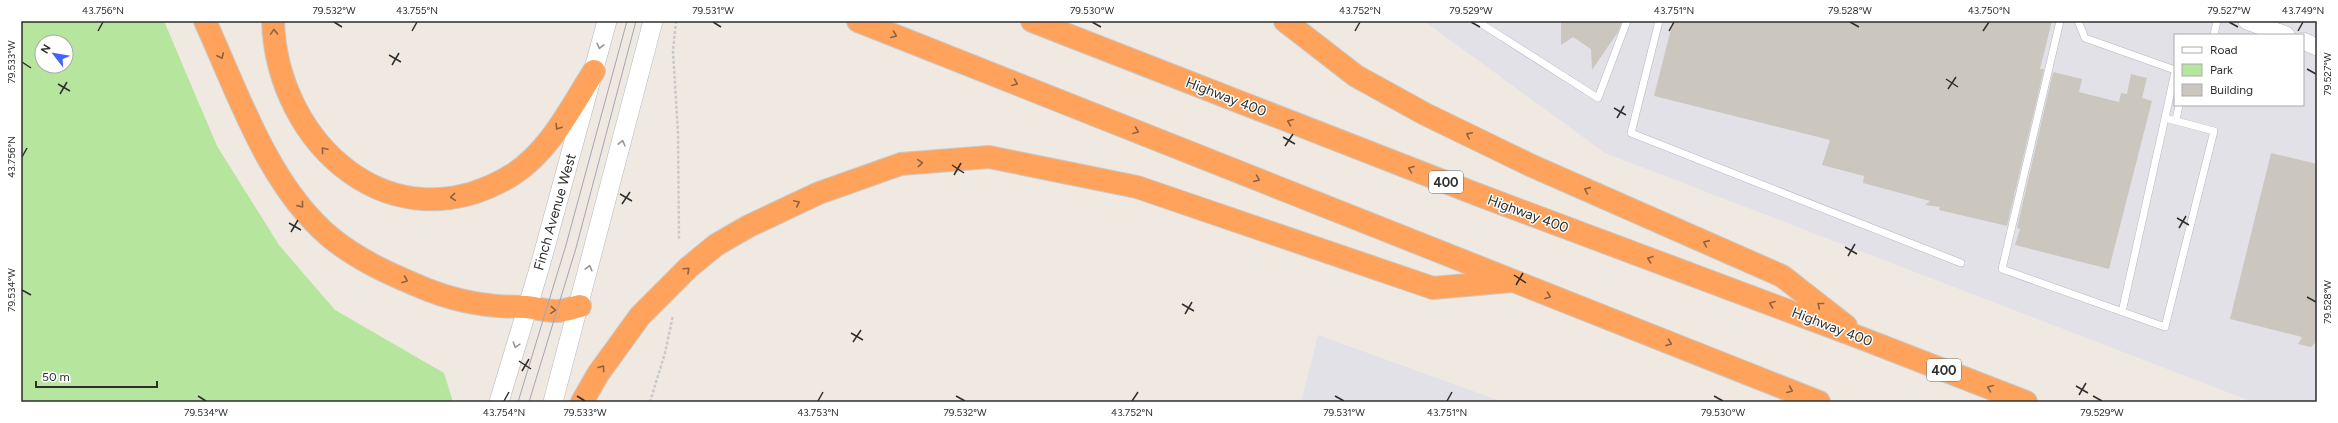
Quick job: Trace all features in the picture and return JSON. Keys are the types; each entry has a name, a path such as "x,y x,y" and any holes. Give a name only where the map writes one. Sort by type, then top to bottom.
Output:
{"highway":[{"path":"205,21 248,119 278,174 302,207 330,236 363,260 402,279 442,295 474,304 500,308 527,307 555,311 580,306"},
{"path":"273,21 274,47 280,73 290,98 314,138 343,169 367,184 402,195 434,199 461,197 488,188 513,174 531,160 554,133 594,71"},
{"path":"858,21 1819,402"},
{"name":"Highway 400","path":"1032,21 1476,194 1861,338 2026,402"},
{"path":"1285,21 1356,76 1425,114 1530,165 1782,276 1861,338"},
{"path":"582,402 598,374 640,316 688,268 716,245 749,226 819,194 901,164 989,157 1137,187 1433,288 1512,281"}],"main road":[{"name":"Finch Avenue West","path":"498,402 527,307 607,21"},
{"path":"553,402 580,306 653,21"}],"street":[{"path":"2247,21 2283,34"},
{"path":"2304,41 2317,47"}],"lane":[{"path":"1476,21 1598,98 1627,21"},
{"path":"1660,21 1631,133 1961,263"},
{"path":"2060,21 2002,269 2165,327 2214,131 2165,118"},
{"path":"2078,21 2084,38 2174,71"},
{"path":"2214,34 2217,21"},
{"path":"2122,312 2174,76"},
{"path":"2176,120 2179,106"}],"path":[{"path":"676,21 673,51 678,133 679,239"},
{"path":"650,402 665,353 673,315"}],"shaded area":[{"path":"1424,21 2317,21 2317,402 2253,402 1605,153"},
{"path":"1318,335 1503,402 1301,402"}],"green space":[{"path":"21,21 164,21 217,146 279,245 335,310 444,373 453,402 21,402"}],"building":[{"path":"1561,21 1622,21 1618,32 1592,70 1591,49 1573,37 1561,45"},
{"path":"1673,21 2052,21 2040,69 2044,69 2007,226 1939,210 1940,207 1925,205 1930,201 1863,183 1864,176 1822,165 1830,140 1654,96"},
{"path":"2053,72 2082,79 2079,92 2119,102 2121,93 2127,94 2131,74 2147,78 2142,98 2152,101 2109,269 2015,245 2020,229 2017,228"},
{"path":"2271,153 2317,164 2317,341 2311,347 2298,344 2302,337 2230,319"}],"tram line":[{"path":"518,402 566,245 627,21"},
{"path":"529,402 576,248 636,21"}]}
